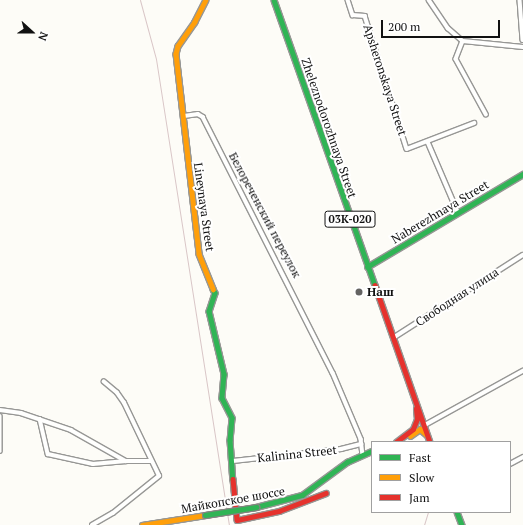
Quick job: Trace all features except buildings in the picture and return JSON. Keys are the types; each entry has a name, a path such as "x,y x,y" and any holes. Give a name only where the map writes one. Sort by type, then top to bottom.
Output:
{"street":[{"path":"184,116 176,54 178,46 195,22 206,0"},
{"name":"Zheleznodorozhnaya Street","path":"274,0 392,339 430,440"},
{"name":"Apsheronskaya Street","path":"348,0 353,15 365,16 407,149 428,142 474,122"},
{"path":"429,0 448,28 463,41 523,47"},
{"path":"520,0 523,40"},
{"path":"463,41 456,59 486,114"},
{"name":"Белореченский переулок","path":"184,116 198,114 203,117 297,297 333,372 361,444 363,455"},
{"name":"Lineynaya Street","path":"184,116 185,143 199,254 215,293 209,311 224,374 222,398 232,418 230,440 233,460 237,520 279,511 326,493"},
{"path":"428,142 458,212"},
{"name":"Naberezhnaya Street","path":"367,267 523,174"},
{"name":"Свободная улица","path":"392,339 523,255"},
{"path":"425,425 523,371"},
{"path":"92,525 113,513 159,476 124,403 117,393 104,382"},
{"path":"398,441 409,434 414,425 417,416 415,402"},
{"path":"0,410 40,419 89,439 126,461"},
{"path":"0,416 0,451"},
{"path":"40,419 48,454 93,464 152,460"},
{"path":"399,441 420,429 430,440"},
{"name":"Kalinina Street","path":"233,460 342,449 361,444"},
{"name":"Майкопское шоссе","path":"142,525 282,502 302,495 347,462 371,451"},
{"path":"511,463 523,457"},
{"path":"457,513 462,525"}],"railway":[{"path":"140,0 156,59 229,525"},
{"path":"424,525 428,513"}],"traffic: fast":[{"path":"274,0 375,285"},
{"path":"367,267 523,174"},
{"path":"213,289 215,293 209,311 224,374 222,398 232,418 230,440 233,479"},
{"path":"256,507 302,495 347,462 371,451"},
{"path":"205,515 256,507"},
{"path":"457,513 462,525"}],"traffic: slow":[{"path":"206,0 195,22 178,46 176,54 199,254 213,289"},
{"path":"410,436 420,429 427,435"},
{"path":"142,525 205,515"}],"traffic: jam":[{"path":"375,285 430,441"},
{"path":"397,441 413,429 417,419 416,409"},
{"path":"233,479 237,520 279,511 326,493"}],"place":[{"name":"Наш","path":"359,292"}]}
